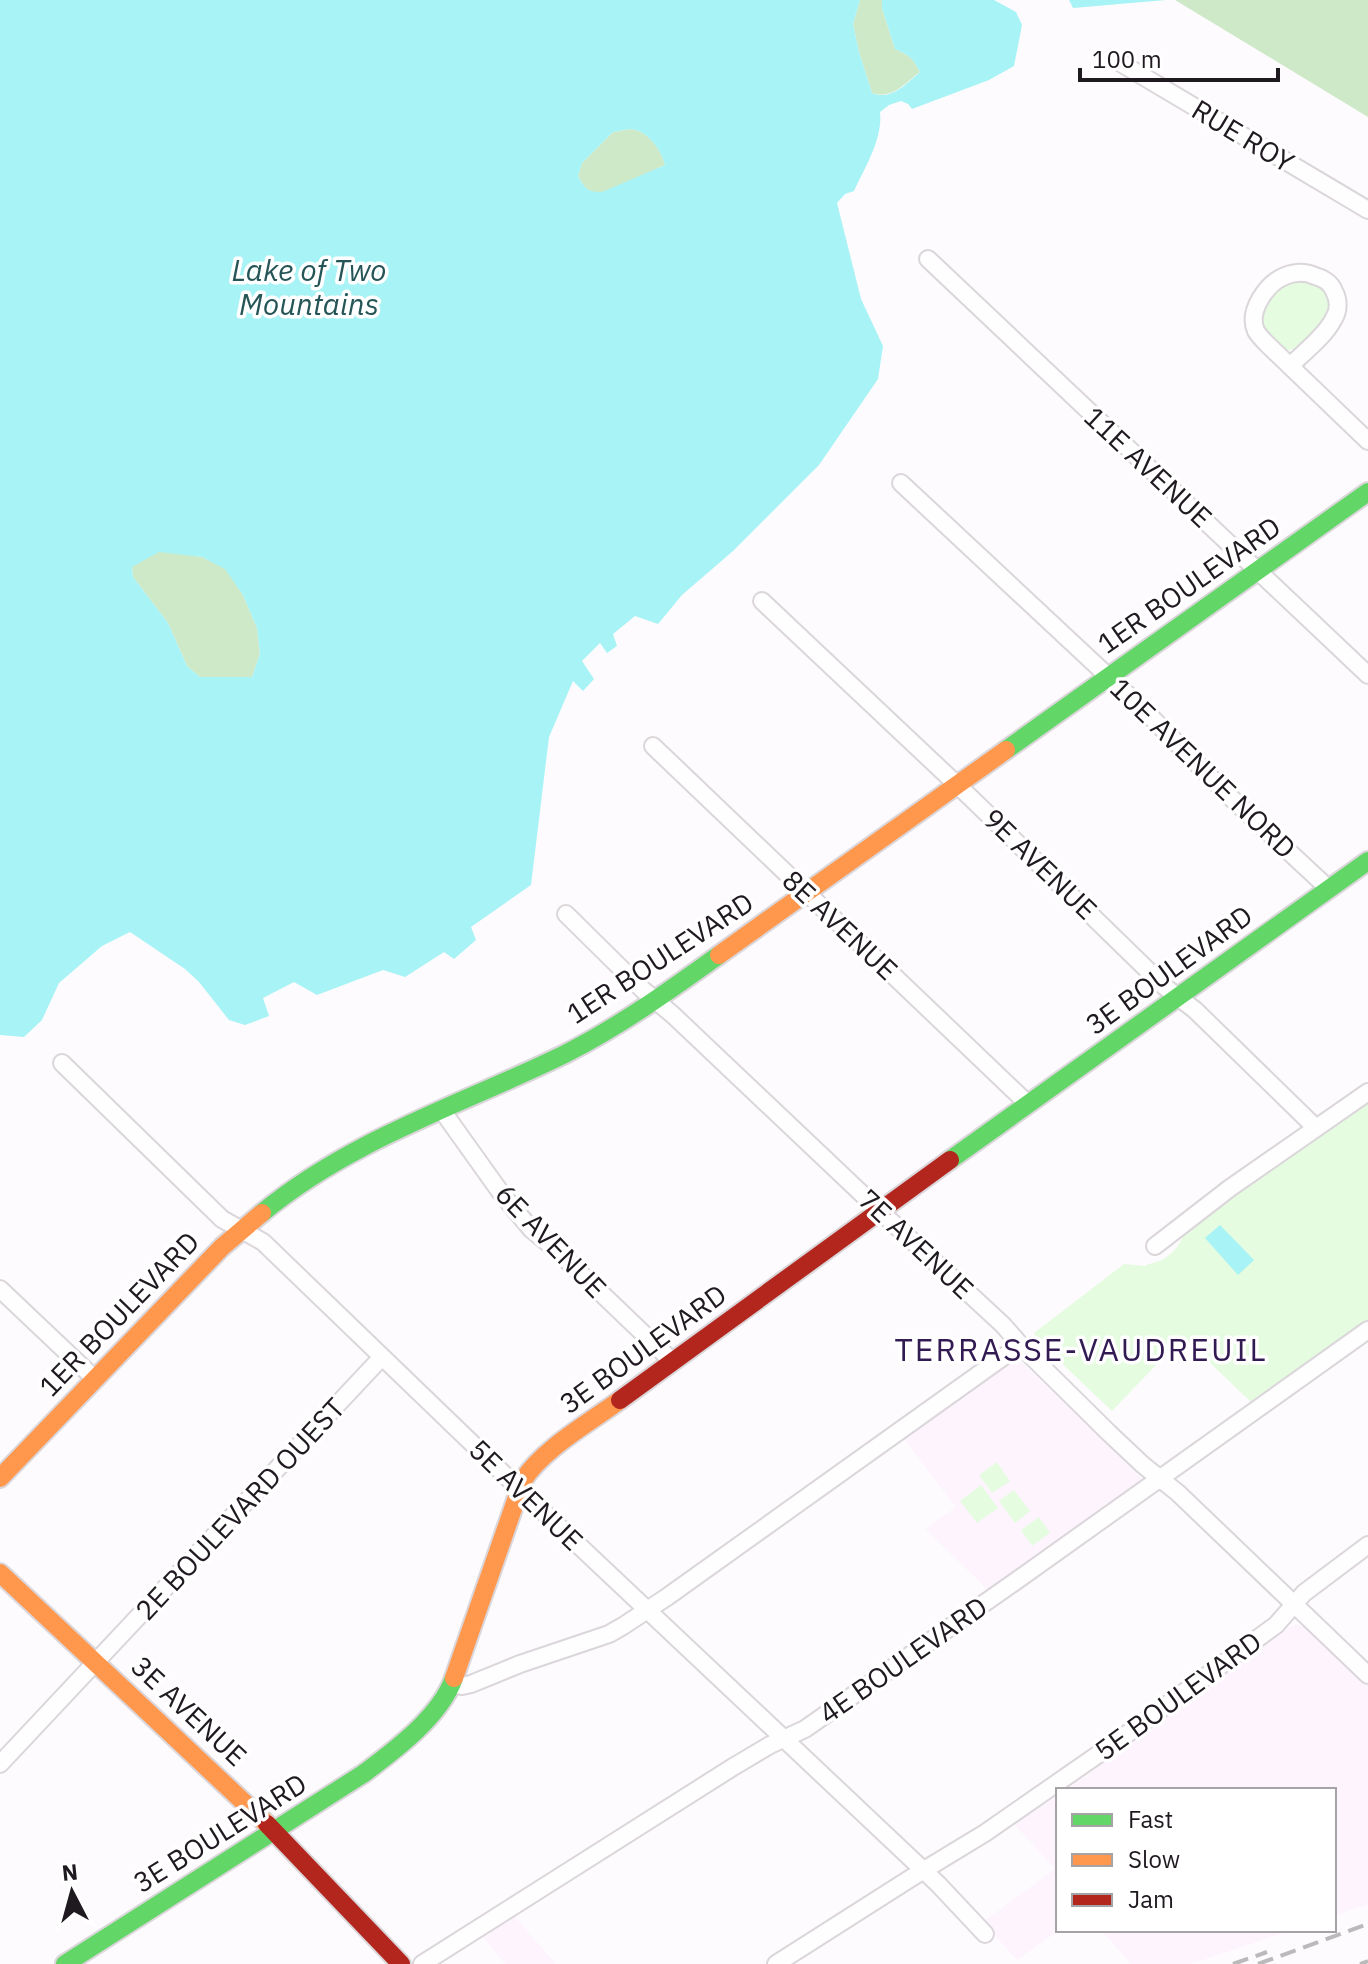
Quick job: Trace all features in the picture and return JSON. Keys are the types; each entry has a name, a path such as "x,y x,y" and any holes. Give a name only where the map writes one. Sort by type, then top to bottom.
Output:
{"street":[{"name":"RUE ROY","path":"1119,62 1368,210"},
{"name":"11E AVENUE","path":"928,259 1368,675"},
{"path":"1291,365 1336,315 1338,299 1331,285 1313,275 1295,273 1280,278 1265,292 1256,306 1256,330 1260,337 1368,441"},
{"name":"10E AVENUE NORD","path":"901,483 1143,709 1228,795 1329,889"},
{"name":"1ER BOULEVARD","path":"0,1478 222,1247 275,1202 317,1173 365,1146 602,1034 657,1001 1368,492"},
{"name":"9E AVENUE","path":"762,601 1316,1128"},
{"name":"8E AVENUE","path":"653,746 1028,1104"},
{"name":"3E BOULEVARD","path":"65,1964 348,1785 406,1741 434,1712 452,1684 520,1488 529,1471 556,1447 1368,861"},
{"name":"7E AVENUE","path":"566,914 643,990 1003,1325 1109,1433 1368,1675"},
{"name":"5E AVENUE","path":"62,1063 222,1219 263,1242 381,1358 938,1884 985,1934"},
{"path":"1155,1246 1223,1193 1368,1092"},
{"name":"6E AVENUE","path":"441,1109 493,1183 531,1229 673,1362"},
{"path":"0,1289 95,1379"},
{"name":"4E BOULEVARD","path":"422,1964 685,1797 770,1745 805,1729 1368,1330"},
{"path":"452,1684 471,1684 520,1664 589,1642 623,1626 1010,1352 1015,1339"},
{"name":"2E BOULEVARD OUEST","path":"0,1764 381,1358"},
{"name":"5E BOULEVARD","path":"776,1964 985,1833 1122,1737 1276,1625 1304,1593 1368,1545"},
{"name":"3E AVENUE","path":"0,1573 276,1832 401,1964"}],"shaded area":[{"path":"1018,1359 1142,1479 1141,1483 989,1593 925,1529 956,1507 904,1439"},
{"path":"1296,1624 1308,1628 1368,1685 1368,1904 1336,1915 1336,1788 1069,1788"},
{"path":"1056,1797 1056,1932 1017,1960 983,1922 1055,1869 1014,1824"},
{"path":"512,1914 556,1964 505,1964 480,1933"},
{"path":"1103,1932 1286,1932 1191,1964 1131,1964"}],"green space":[{"path":"860,0 882,0 895,49 910,58 920,72 886,94 872,93 859,52 853,24"},
{"path":"1175,0 1368,0 1368,117"},
{"path":"630,129 652,141 665,165 602,193 587,189 578,176 582,163 613,132"},
{"path":"1295,280 1319,285 1326,291 1330,306 1312,334 1297,347 1286,351 1263,328 1261,312 1274,292"},
{"path":"159,551 202,557 225,568 243,595 257,628 260,654 252,677 200,677 187,666 168,623 133,577 132,567"},
{"path":"1368,1098 1368,1323 1254,1405 1183,1337 1112,1411 1038,1341 1034,1333 1124,1264 1146,1266 1166,1257 1176,1249 1184,1232 1226,1197"},
{"path":"997,1462 1010,1481 992,1493 979,1475"},
{"path":"981,1485 998,1508 977,1523 960,1501"},
{"path":"1014,1490 1030,1511 1015,1523 999,1501"},
{"path":"1039,1517 1050,1533 1032,1546 1021,1530"}],"water":[{"name":"Lake of Two Mountains","path":"0,0 860,0 853,24 872,93 879,95 898,90 920,72 910,58 895,49 882,0 994,0 1016,12 1022,25 1014,66 989,80 912,109 901,101 880,112 879,132 868,163 854,191 845,194 837,203 861,299 883,346 878,379 819,465 733,551 682,595 658,624 635,616 613,634 617,646 607,653 600,643 582,661 594,679 583,691 573,681 549,737 531,885 471,927 476,940 454,959 444,952 405,977 383,970 317,995 294,982 263,998 269,1016 245,1025 229,1020 185,969 130,932 102,946 59,983 42,1020 24,1037 0,1035","holes":["630,129 652,141 665,165 602,192 587,188 578,176 582,163 613,132","159,552 202,557 225,569 243,595 257,628 260,654 252,677 200,677 187,666 168,623 133,577 132,567"]},
{"path":"1069,0 1166,0 1073,8"},
{"path":"1220,1225 1254,1260 1238,1275 1205,1238"}],"railway":[{"path":"1258,1964 1368,1924"},
{"path":"1233,1964 1267,1952"},
{"path":"1360,1964 1368,1961"}],"traffic: fast":[{"path":"1006,750 1368,492"},
{"path":"950,1160 1368,861"},
{"path":"262,1213 296,1187 370,1143 565,1054 605,1032 719,955"},
{"path":"65,1964 363,1774 427,1719 454,1678"}],"traffic: slow":[{"path":"719,955 1006,750"},
{"path":"0,1478 222,1247 262,1213"},
{"path":"454,1678 523,1480 555,1447 620,1400"},
{"path":"0,1573 267,1824"}],"traffic: jam":[{"path":"620,1400 950,1160"},
{"path":"267,1824 401,1964"}],"district":[{"name":"TERRASSE-VAUDREUIL","path":"1081,1350"}]}
